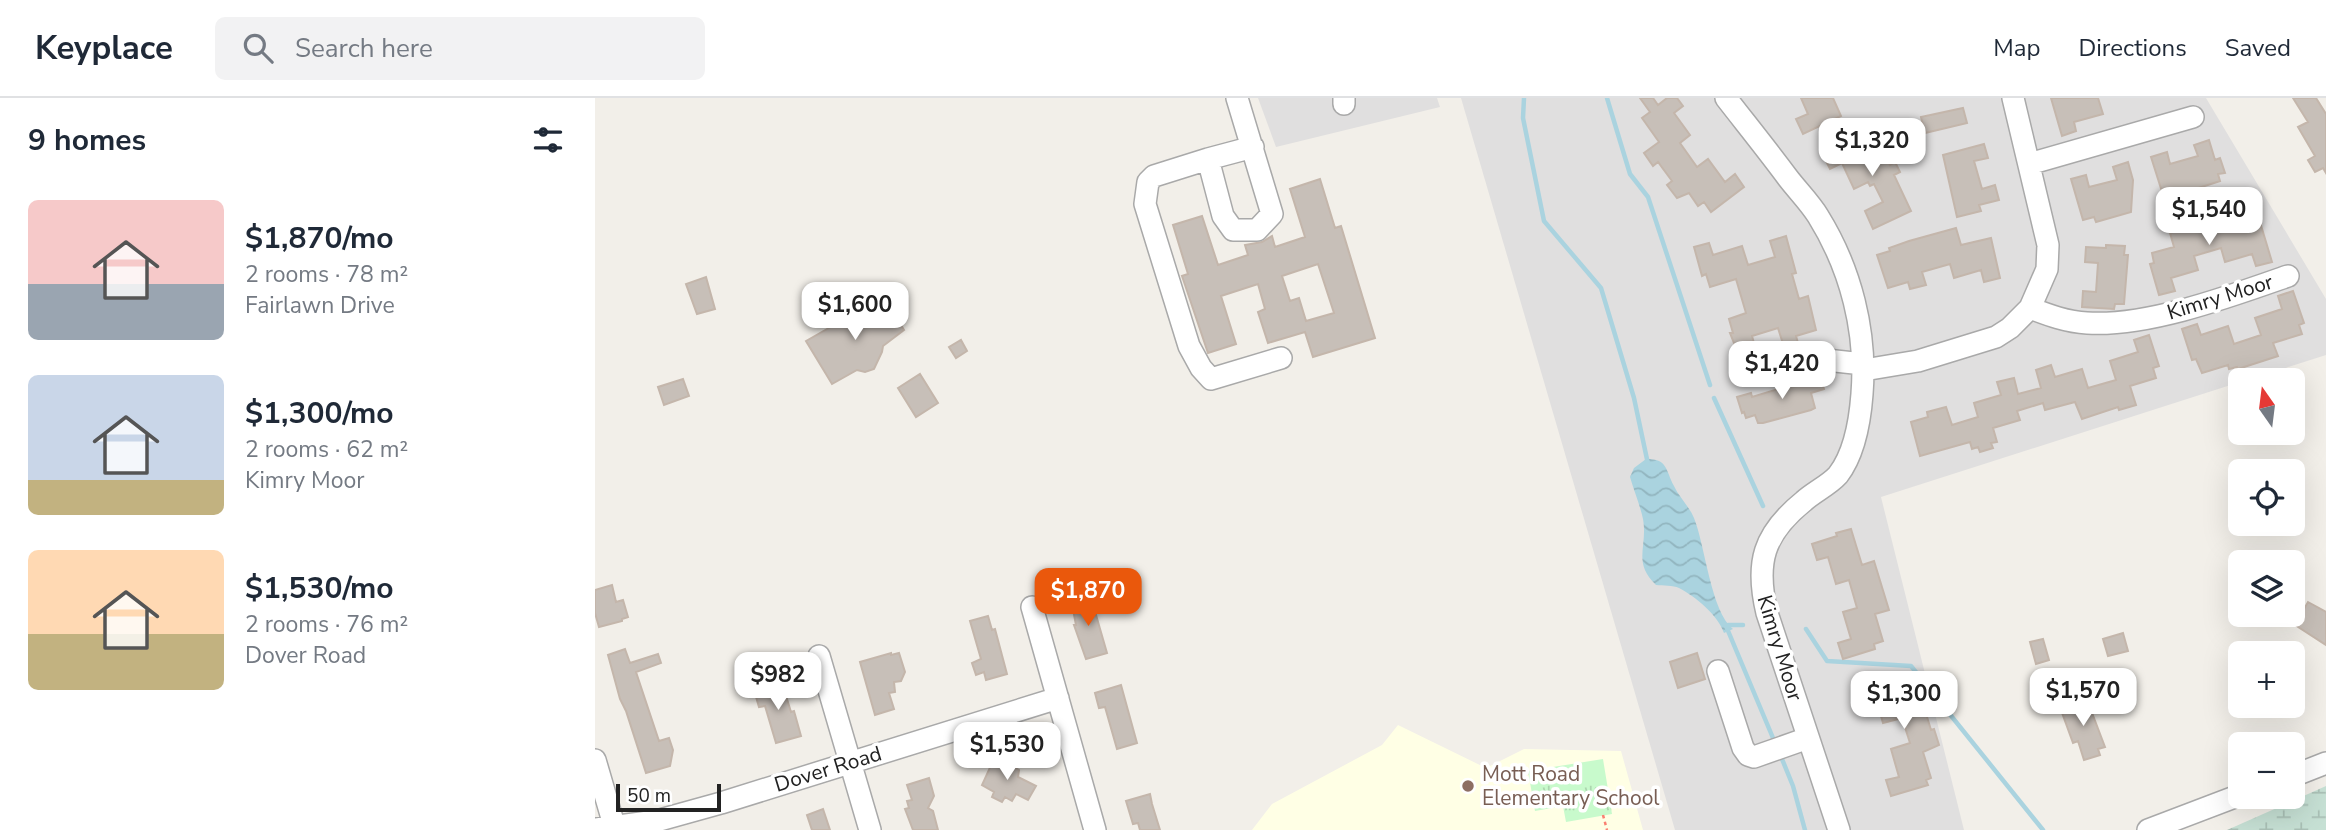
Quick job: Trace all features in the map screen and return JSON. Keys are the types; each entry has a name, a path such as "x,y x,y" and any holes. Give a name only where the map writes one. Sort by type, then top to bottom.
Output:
{"street":[{"path":"1208,159 1223,216 1233,230 1257,230 1272,214 1237,98"},
{"name":"Kimry Moor","path":"1726,98 1818,215 1844,270 1856,308 1864,367 1860,414 1851,453 1837,476 1779,524 1765,552 1760,585 1767,614 1839,830"},
{"path":"1748,372 1808,358 1864,367 1918,361 1996,337 2010,328 2029,308 2047,269 2049,245 2013,98"},
{"path":"2029,164 2193,117"},
{"path":"1253,147 1154,176 1148,182 1145,204 1189,346 1201,368 1211,379 1281,358"},
{"name":"Kimry Moor","path":"2029,308 2056,318 2084,323 2115,324 2162,315 2248,290 2288,275"},
{"path":"1033,607 1095,830"},
{"path":"819,656 870,830"},
{"path":"1718,671 1743,748 1748,755 1754,757 1808,738"},
{"name":"Dover Road","path":"604,827 656,821 1058,698"},
{"path":"595,760 604,827"},
{"path":"2305,771 2326,763"},
{"path":"2148,830 2228,800"}],"path":[{"path":"1603,815 1607,830"}],"shaded area":[{"path":"1258,98 1437,98 1440,107 1276,147"},
{"path":"1461,98 2206,98 2326,299 2326,355 2285,368 2228,368 2228,386 1881,497 1964,830 1675,830"},
{"name":"Mott Road Elementary School","path":"1398,725 1486,768 1524,749 1621,751 1643,830 1252,830 1272,804 1382,745"}],"green space":[{"path":"1603,759 1612,814 1566,822 1563,806 1535,811 1528,771"},
{"path":"2326,786 2326,830 2227,830 2274,809 2305,809 2305,795"}],"water":[{"path":"1646,459 1653,459 1665,466 1676,490 1692,514 1714,594 1725,620 1733,629 1724,633 1712,613 1699,601 1677,587 1656,585 1649,577 1642,554 1643,519 1630,477 1634,468"}],"building":[{"path":"1640,98 1653,98 1658,105 1667,98 1677,98 1683,106 1674,113 1690,135 1680,143 1697,167 1708,159 1725,182 1735,174 1744,187 1711,212 1704,202 1698,206 1689,193 1677,198 1667,185 1672,181 1658,162 1653,166 1644,153 1659,142 1642,118 1650,112"},
{"path":"1801,98 1833,98 1841,116 1803,134 1796,119 1808,114"},
{"path":"2051,98 2098,98 2103,114 2074,122 2076,131 2062,136"},
{"path":"2293,98 2316,98 2326,114 2326,173 2323,168 2315,172 2308,160 2315,156 2298,127 2308,122"},
{"path":"1963,108 1967,123 1925,133 1921,117"},
{"path":"1868,134 1880,159 1886,157 1890,165 1895,162 1900,172 1894,175 1911,211 1873,229 1865,211 1883,202 1874,184 1870,186 1868,182 1854,189 1842,163 1830,169 1823,155"},
{"path":"2209,140 2215,160 2220,158 2225,173 2218,174 2220,181 2186,192 2187,197 2176,200 2175,195 2164,198 2151,157 2167,152 2170,164 2198,156 2194,145"},
{"path":"1984,144 1988,158 1974,161 1982,189 1995,185 1999,200 1979,205 1981,211 1957,217 1943,155"},
{"path":"2128,162 2133,180 2131,212 2096,222 2094,217 2083,220 2071,179 2086,175 2089,187 2117,180 2113,167"},
{"path":"1320,179 1335,228 1341,226 1375,338 1313,357 1305,332 1268,343 1258,312 1265,309 1258,284 1221,296 1236,344 1208,353 1182,276 1188,274 1173,225 1202,216 1218,265 1248,255 1245,245 1262,242 1272,236 1275,247 1305,237 1290,189","holes":["1318,264 1334,313 1306,321 1299,298 1290,301 1282,276"]},
{"path":"2227,211 2230,223 2253,216 2255,224 2260,222 2272,262 2256,266 2252,254 2225,262 2221,248 2194,256 2198,270 2171,278 2175,291 2159,295 2150,264 2154,263 2152,253 2174,247 2170,233 2207,223 2205,218"},
{"path":"1956,228 1961,245 1991,238 2000,278 1984,282 1981,270 1954,278 1950,264 1922,272 1926,285 1910,289 1908,282 1888,288 1877,255 1909,241"},
{"path":"1786,236 1796,273 1792,274 1799,299 1808,296 1816,330 1796,336 1798,343 1784,347 1778,328 1752,336 1757,354 1740,358 1730,333 1733,333 1729,319 1746,313 1736,279 1710,287 1706,274 1702,276 1694,247 1709,243 1713,255 1742,246 1748,265 1775,257 1770,241"},
{"path":"2106,245 2125,246 2124,255 2128,255 2124,304 2115,304 2114,309 2082,307 2083,291 2096,292 2098,263 2085,262 2086,247 2106,248"},
{"path":"706,277 715,309 697,314 686,284"},
{"path":"2293,291 2304,323 2299,325 2302,334 2273,343 2278,356 2241,368 2229,368 2228,365 2202,373 2196,359 2192,360 2182,329 2197,324 2201,335 2228,326 2234,344 2261,335 2255,318 2282,309 2278,296"},
{"path":"887,302 904,330 883,346 874,369 865,372 857,370 832,384 806,341 841,321 838,315 851,307 857,318"},
{"path":"2149,335 2159,366 2153,368 2156,378 2130,386 2136,405 2119,410 2118,407 2082,419 2075,402 2045,410 2043,403 2017,411 2020,420 1993,428 1997,442 1991,443 1993,448 1980,452 1978,447 1972,449 1970,442 1920,456 1911,422 1928,417 1927,412 1946,407 1952,425 1978,417 1974,403 2001,395 1997,382 2014,378 2018,394 2041,388 2036,370 2051,365 2055,377 2082,369 2088,388 2116,380 2110,361 2138,352 2134,340"},
{"path":"961,340 967,351 956,358 949,347"},
{"path":"1819,372 1824,389 1811,393 1815,408 1763,423 1758,423 1755,415 1746,418 1744,412 1742,413 1737,397 1751,393 1752,397 1805,381 1804,377"},
{"path":"920,374 938,403 916,417 898,388"},
{"path":"683,379 689,396 664,405 658,387"},
{"path":"1851,529 1862,565 1874,561 1889,610 1875,614 1883,641 1874,644 1875,649 1843,659 1838,643 1851,639 1843,612 1857,608 1849,580 1836,584 1828,557 1817,560 1812,544"},
{"path":"612,585 616,602 623,600 628,617 599,627 595,613 595,590"},
{"path":"1087,595 1091,609 1094,608 1107,653 1086,659 1074,625 1071,599"},
{"path":"2308,602 2326,612 2326,645 2298,627 2305,627 2305,607"},
{"path":"988,616 992,630 995,629 1007,674 986,680 984,672 976,675 972,663 981,659 970,621"},
{"path":"2123,633 2128,651 2108,656 2103,639"},
{"path":"2043,639 2049,660 2036,664 2030,642"},
{"path":"625,649 630,663 658,654 661,663 636,672 659,741 669,738 673,750 670,766 646,773 608,655"},
{"path":"899,653 905,672 901,681 894,682 895,692 889,693 894,709 875,715 860,662"},
{"path":"1697,653 1705,679 1678,688 1670,662"},
{"path":"1888,673 1890,678 1899,675 1906,700 1923,695 1931,730 1934,729 1939,745 1923,752 1931,778 1926,780 1928,785 1891,796 1886,780 1899,777 1891,749 1910,743 1902,718 1883,723 1875,695 1862,699 1857,682"},
{"path":"779,682 780,686 783,686 791,712 794,711 801,736 776,743 765,706 759,707 754,690"},
{"path":"1121,685 1137,743 1117,749 1105,707 1099,708 1095,693"},
{"path":"2086,697 2105,747 2098,749 2100,755 2084,760 2078,741 2073,743 2061,710 2068,708 2066,703"},
{"path":"997,758 1019,770 1018,777 1036,786 1028,800 1016,794 1012,801 1005,797 1002,802 992,797 994,792 982,785"},
{"path":"929,778 934,796 928,808 933,811 938,830 913,830 905,809 909,808 907,801 912,800 907,785"},
{"path":"1150,794 1160,830 1140,830 1138,823 1133,824 1126,801"},
{"path":"823,809 830,830 812,830 807,815"}],"waterway":[{"path":"1524,98 1523,118 1544,221 1601,288 1634,398 1648,464"},
{"path":"1607,98 1630,174 1648,197 1710,385"},
{"path":"1714,398 1763,506"},
{"path":"1728,625 1743,625"},
{"path":"1726,626 1773,738"},
{"path":"1806,629 1827,661 1911,666 2043,830"},
{"path":"1782,759 1793,786 1805,830"}],"place":[{"name":"Mott Road Elementary School","path":"1468,786"}]}
